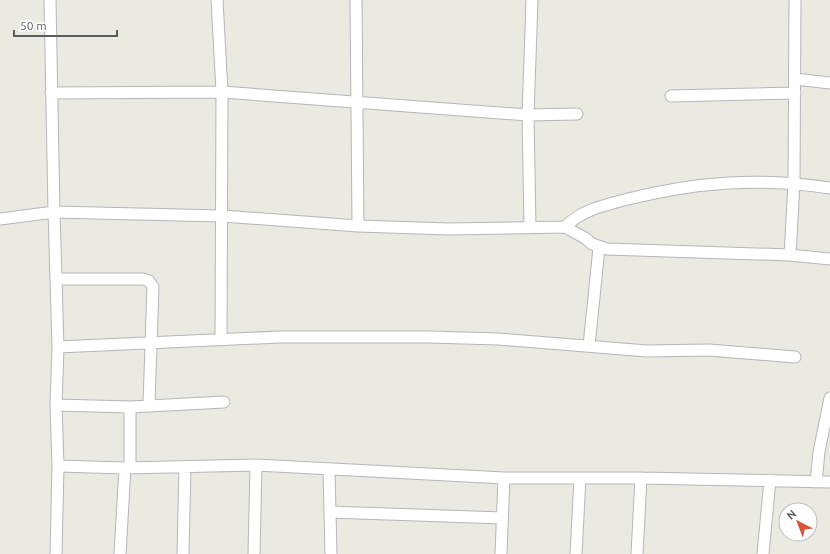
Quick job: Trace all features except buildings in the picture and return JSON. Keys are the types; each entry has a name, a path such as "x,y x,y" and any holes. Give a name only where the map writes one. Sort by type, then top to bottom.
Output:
{"street":[{"path":"50,0 58,347 56,405 58,466 56,554"},
{"path":"217,0 222,92 221,339"},
{"path":"356,0 358,226"},
{"path":"530,228 528,115 532,0"},
{"path":"790,256 794,183 795,0"},
{"path":"795,79 830,83"},
{"path":"51,92 222,92 528,115 576,114"},
{"path":"670,96 794,93"},
{"path":"565,227 572,219 590,210 663,190 709,183 794,183 830,188"},
{"path":"0,219 54,212 222,216 358,226 565,227 574,231 599,248 830,259"},
{"path":"589,346 599,248"},
{"path":"57,279 143,279 149,281 153,287 149,404"},
{"path":"58,347 279,337 430,337 498,339 647,351 709,350 795,357"},
{"path":"816,482 819,452 830,398"},
{"path":"56,405 130,407 149,404 224,402"},
{"path":"120,554 130,407"},
{"path":"58,466 127,468 256,465 504,478 641,478 830,482"},
{"path":"254,554 256,465"},
{"path":"183,554 185,467"},
{"path":"329,470 331,554"},
{"path":"501,554 504,478"},
{"path":"576,554 580,478"},
{"path":"637,554 641,478"},
{"path":"763,554 770,480"},
{"path":"330,512 502,518"}]}
